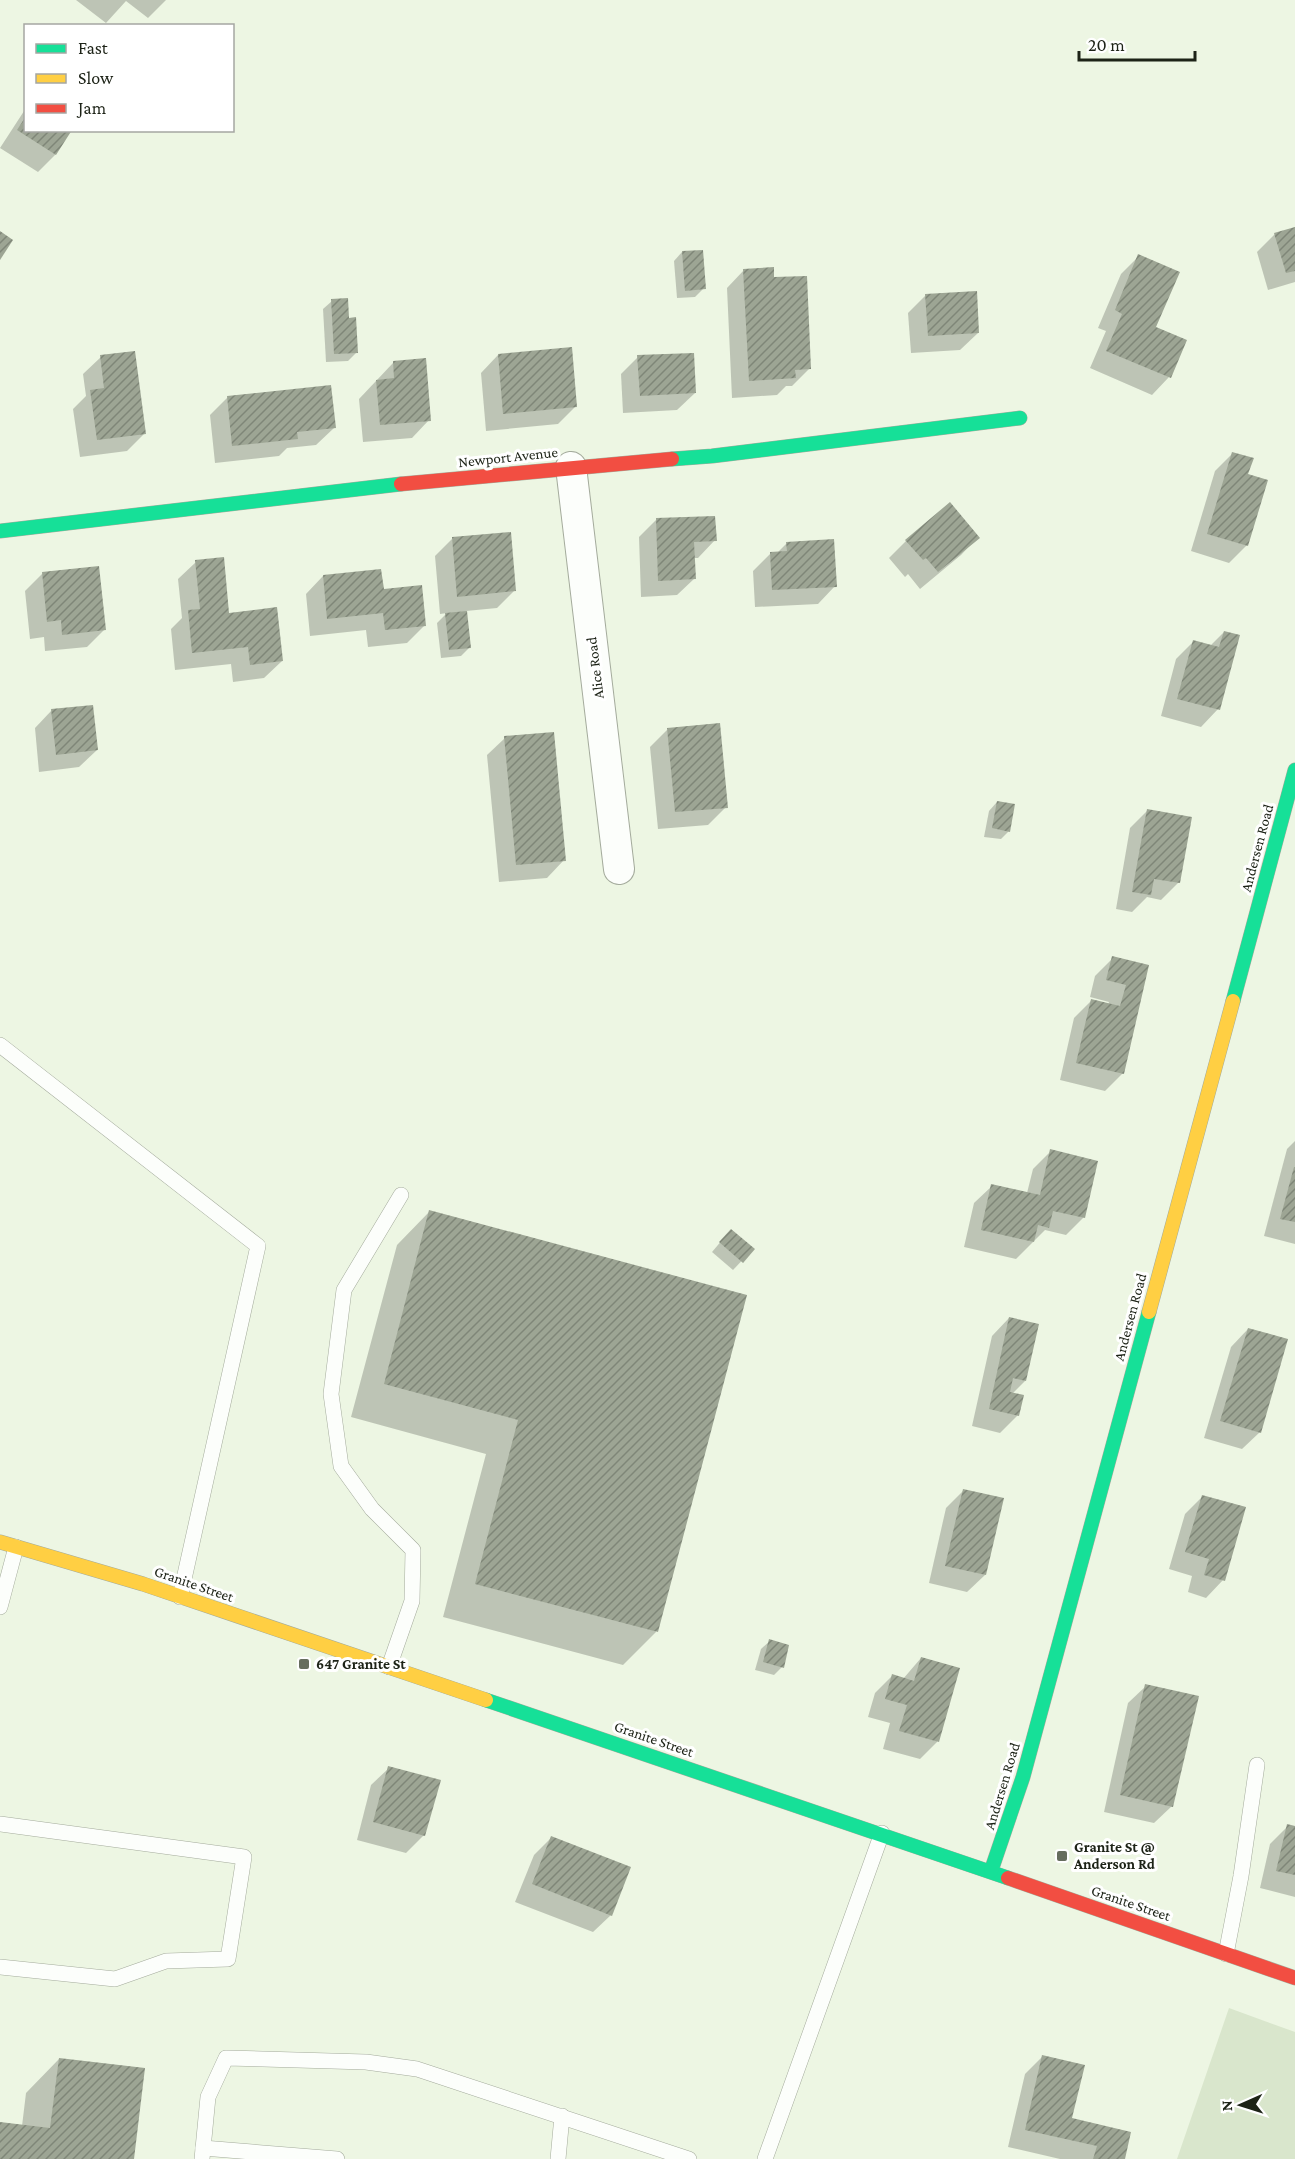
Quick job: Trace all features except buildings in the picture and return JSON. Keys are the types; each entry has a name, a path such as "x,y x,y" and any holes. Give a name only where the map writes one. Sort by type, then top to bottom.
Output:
{"street":[{"name":"Newport Avenue","path":"0,531 337,490 722,455 1020,418"},
{"name":"Alice Road","path":"571,467 619,869"},
{"name":"Andersen Road","path":"991,1871 1023,1777 1295,770"},
{"name":"Granite Street","path":"0,1542 180,1597 389,1667 882,1833 1295,1978"}],"lane":[{"path":"0,1045 258,1246 180,1597"},
{"path":"389,1667 412,1601 413,1550 372,1509 341,1466 331,1394 344,1290 401,1195"},
{"path":"0,1607 16,1547"},
{"path":"1226,1954 1241,1876 1257,1765"},
{"path":"0,1824 244,1857 228,1959 166,1961 116,1979 0,1967"},
{"path":"765,2159 882,1833"},
{"path":"337,2159 203,2153 208,2097 226,2058 391,2064 417,2069 689,2159"},
{"path":"558,2159 562,2116"}],"green space":[{"path":"1229,2008 1295,2032 1295,2159 1177,2159"}],"traffic: fast":[{"path":"672,459 1020,418"},
{"path":"0,531 401,484"},
{"path":"1233,1001 1295,770"},
{"path":"991,1871 1023,1777 1149,1312"},
{"path":"486,1700 1008,1878"}],"traffic: slow":[{"path":"1149,1312 1233,1001"},
{"path":"0,1542 143,1584 486,1700"}],"traffic: jam":[{"path":"401,484 672,459"},
{"path":"1008,1878 1295,1978"}],"place":[{"name":"647 Granite St","path":"304,1664"},
{"name":"Granite St @ Anderson Rd","path":"1062,1856"}]}
